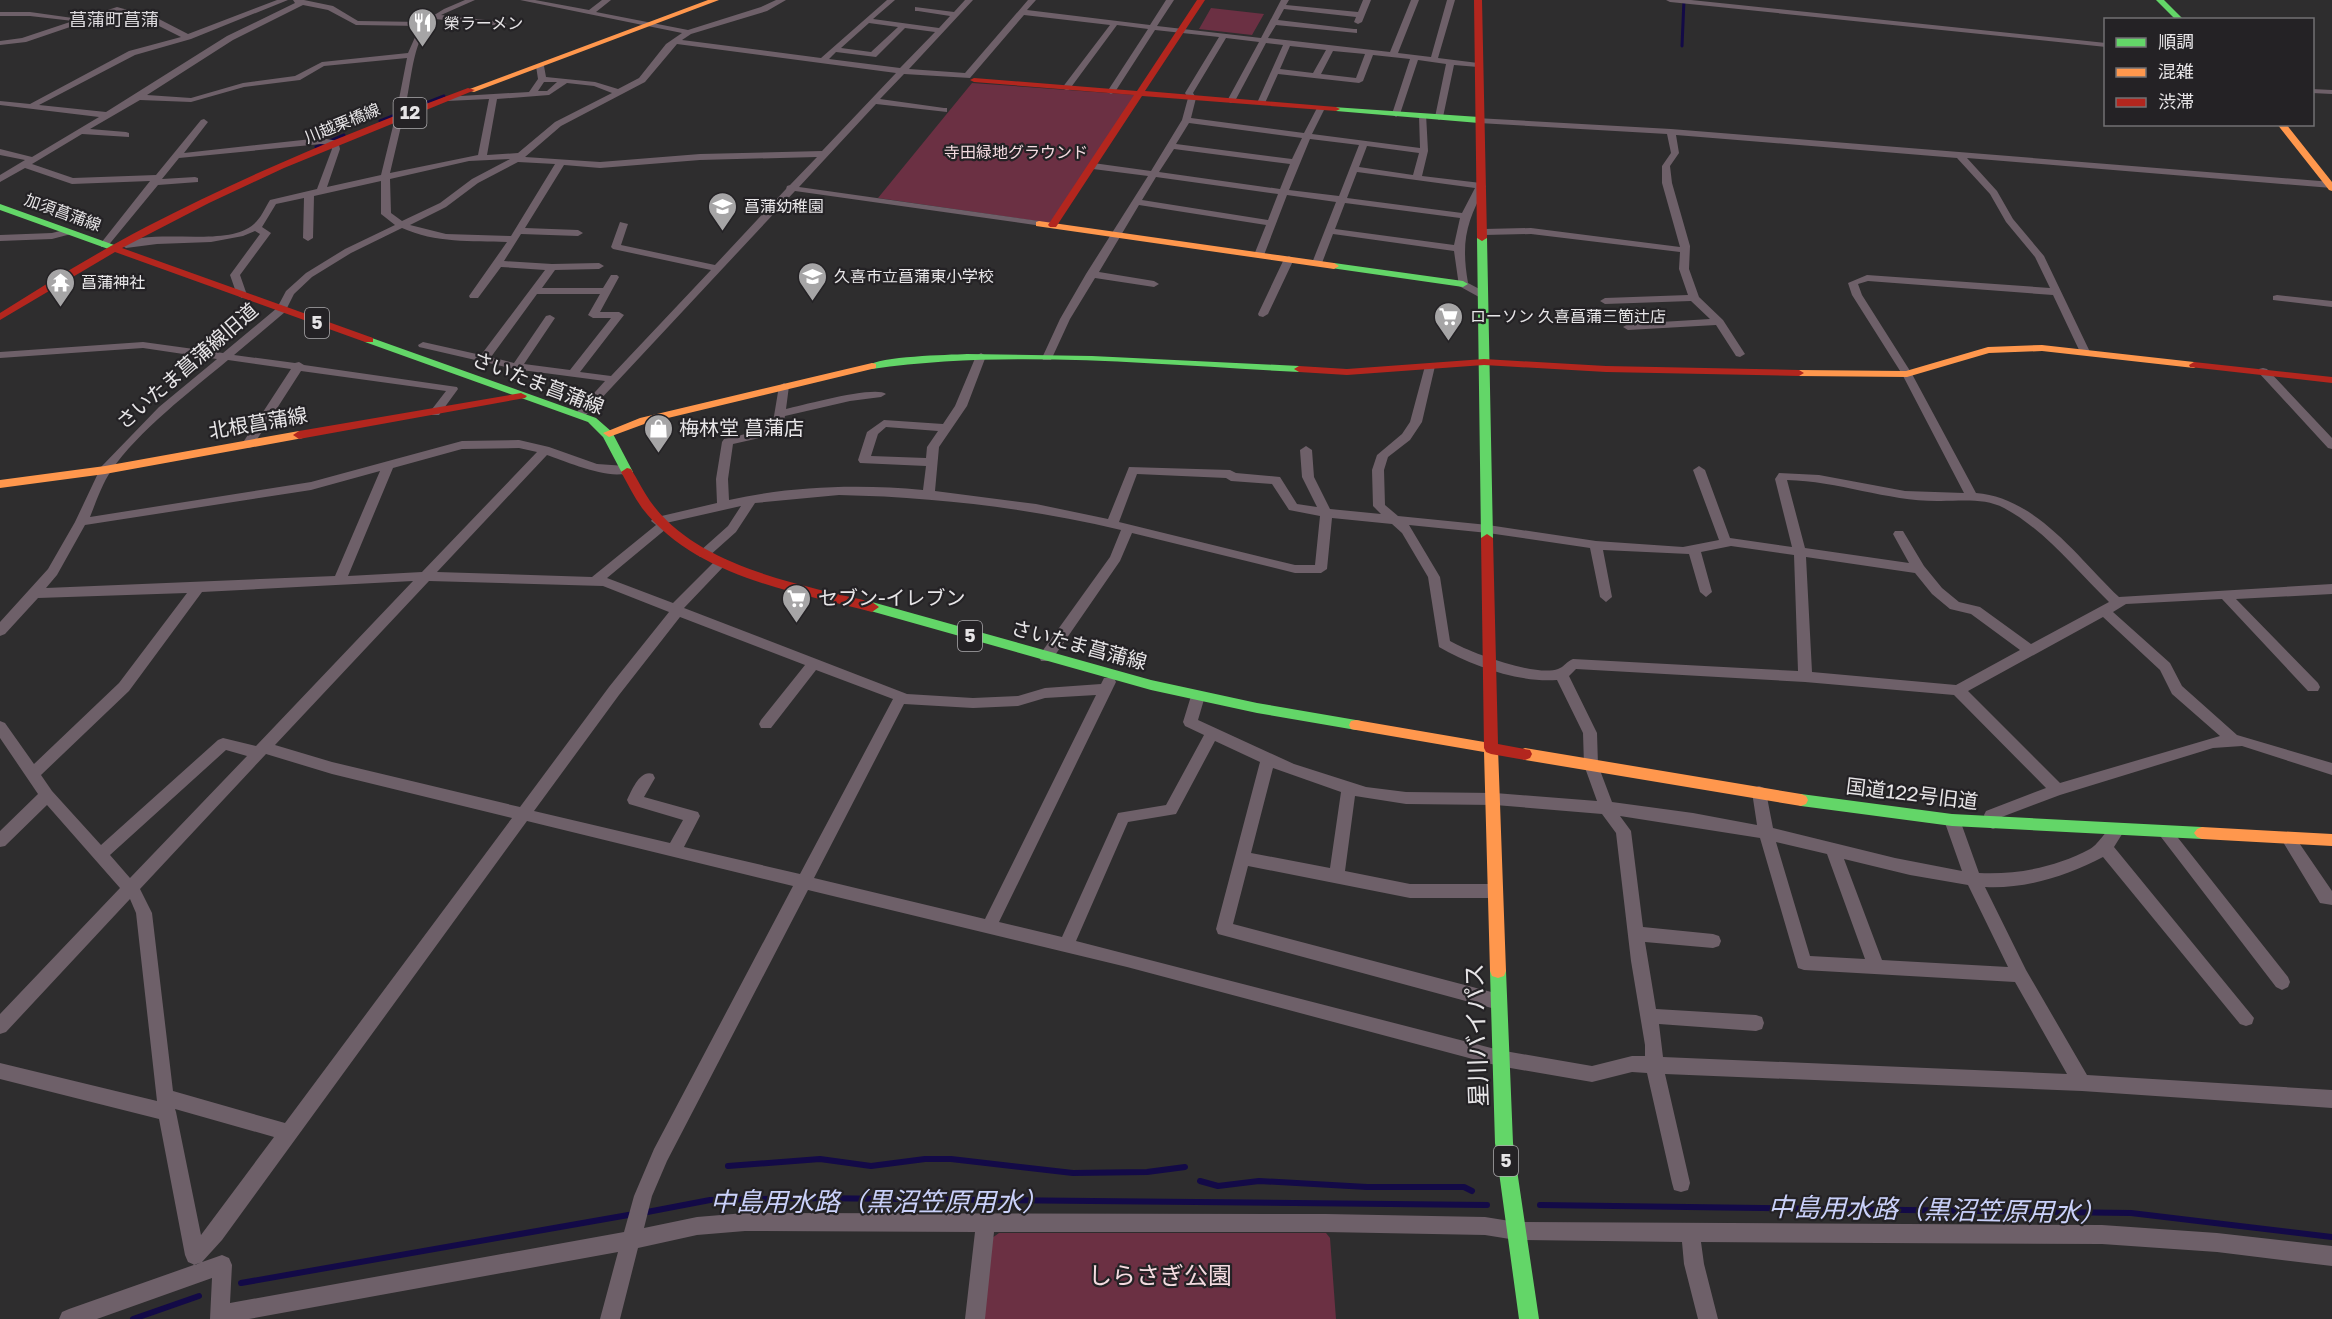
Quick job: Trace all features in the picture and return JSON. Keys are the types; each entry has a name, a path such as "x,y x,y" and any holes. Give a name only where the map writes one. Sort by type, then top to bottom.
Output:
{"street":[{"path":"117,9 118,3 125,0"},
{"path":"33,105 123,56 188,38 284,0"},
{"path":"291,0 330,8 356,22 425,24"},
{"path":"412,113 402,104 413,55 425,24 471,0"},
{"path":"524,0 688,32 764,9 782,0"},
{"path":"590,13 607,0"},
{"name":"川越栗橋線","path":"0,317 109,246 233,188 395,119 447,99 541,72 649,25 715,0"},
{"path":"822,61 891,0"},
{"path":"580,415 966,0"},
{"path":"675,41 902,71 967,76 1032,0"},
{"path":"1112,92 1170,0"},
{"path":"1053,225 1201,0"},
{"path":"1346,49 1367,0"},
{"path":"1393,55 1415,0"},
{"path":"1434,60 1451,0"},
{"name":"星川バイパス","path":"1478,0 1479,120 1484,232 1491,748 1499,1058 1504,1143 1530,1319"},
{"path":"1670,0 2104,45"},
{"path":"2160,0 2179,18"},
{"path":"0,179 138,97 230,38 303,2"},
{"path":"1231,101 1283,4 1361,15"},
{"path":"0,43 23,40 117,9 154,20 188,38"},
{"path":"918,9 955,14"},
{"path":"1022,12 1478,65"},
{"path":"0,14 30,14 80,20"},
{"path":"435,17 503,24"},
{"path":"868,21 939,30"},
{"path":"1066,88 1115,22"},
{"path":"1273,22 1354,31"},
{"path":"835,50 873,55 903,26"},
{"name":"さいたま菖蒲線旧道","path":"0,631 37,593 67,550 105,470 147,424 281,310 290,293 309,275 348,251 443,205 468,185 518,158 558,124 642,80 675,41 688,32"},
{"path":"1047,358 1065,319 1091,274 1171,146 1185,120 1192,98 1189,93 1224,35"},
{"path":"1261,103 1288,42"},
{"path":"1316,76 1331,47"},
{"path":"1275,72 1359,81 1370,52"},
{"path":"138,97 191,100 243,85 297,78 322,64 413,55"},
{"path":"1396,114 1414,57"},
{"path":"1439,117 1451,61"},
{"path":"532,94 541,72 565,80 595,84 618,92"},
{"path":"447,99 549,93 565,80"},
{"path":"974,80 1396,114 1671,132 2331,186"},
{"path":"2314,91 2332,92"},
{"path":"482,157 493,98"},
{"path":"873,101 944,110"},
{"path":"0,103 106,115"},
{"path":"0,113 16,104"},
{"path":"1259,255 1295,162 1322,108"},
{"path":"1417,178 1424,151 1423,116"},
{"path":"395,119 398,122 385,177 387,214 400,226 450,237 578,233"},
{"path":"1185,120 1424,151"},
{"path":"109,246 156,180 204,122"},
{"path":"2283,126 2331,186"},
{"path":"81,131 126,135"},
{"path":"1671,132 1675,153 1666,166 1667,183 1685,250 1684,269 1694,298 1719,322 1740,354"},
{"path":"176,156 321,141 335,143 336,149 321,192"},
{"path":"1317,263 1365,143"},
{"path":"1171,146 1295,162"},
{"path":"0,152 72,182 195,180"},
{"path":"256,228 273,202 469,158 518,158 560,164 634,164 700,158 822,154"},
{"path":"1959,155 1994,194 2009,220 2039,256 2085,352"},
{"path":"474,296 498,264 560,164"},
{"path":"1093,166 1464,216"},
{"path":"1353,169 1481,186 1464,216 1457,248 1463,284"},
{"path":"790,188 1463,284 1484,295"},
{"path":"308,238 309,194"},
{"path":"1136,202 1272,223"},
{"name":"加須菖蒲線","path":"0,207 109,246"},
{"path":"623,224 616,247 716,268"},
{"path":"109,246 145,240 210,238 256,228 266,233 235,275 242,295"},
{"path":"1330,231 1457,248"},
{"path":"1484,232 1531,231 1685,250"},
{"path":"0,237 52,236 68,232"},
{"name":"さいたま菖蒲線","path":"109,246 281,310 592,420 609,433 638,494 660,524 704,554 721,562 791,586 1046,657 1198,696 1491,748"},
{"path":"1263,314 1289,259"},
{"path":"498,264 552,267 599,266"},
{"path":"484,359 552,267"},
{"path":"1091,274 1154,284"},
{"path":"573,374 619,315 593,315 614,277"},
{"path":"1972,498 1907,374 1857,295 1852,283 1867,278 2057,292"},
{"path":"534,291 605,291"},
{"path":"1605,301 1694,298"},
{"path":"2277,298 2332,304"},
{"path":"517,366 550,318"},
{"path":"1628,327 1719,322"},
{"path":"0,355 143,345 453,388 435,413"},
{"path":"423,345 517,366 612,379"},
{"path":"609,433 644,420 784,386 912,359 981,356 1347,372 1484,362 1699,372 1907,374 1988,350 2042,348 2332,380"},
{"path":"929,492 933,447 961,406 981,356"},
{"path":"248,444 299,365"},
{"path":"1430,366 1416,422 1406,437 1383,455 1378,470 1379,506 1397,519 1423,555 1434,577 1444,644 1457,653 1490,664 1551,676 1562,674 1573,664 1805,677 1958,690 2117,602 2157,597 2332,589"},
{"path":"2263,371 2332,444"},
{"path":"723,507 722,479 728,442 777,430 784,386"},
{"path":"780,414 850,398 881,394"},
{"name":"北根菖蒲線","path":"0,484 105,470 521,396"},
{"path":"932,462 864,460 873,432 884,423 946,429"},
{"path":"81,522 312,486 462,445 510,444 545,450 596,468 626,470"},
{"path":"0,1026 545,450"},
{"path":"594,582 660,524 772,496 843,492 929,492 1029,505 1294,569 1321,568 1326,513 1308,477 1306,450"},
{"path":"339,581 388,465"},
{"path":"1112,524 1133,470 1230,474 1231,477 1276,480 1293,507 1326,513 1488,529 1596,545 1683,551 1726,543 1919,569"},
{"path":"1699,470 1726,543"},
{"path":"1805,677 1800,552 1783,476 1835,481 1923,497 1972,498 2006,503 2016,509 2117,602"},
{"path":"704,554 732,530 750,501"},
{"path":"1046,657 1116,558 1128,528"},
{"path":"1899,534 1919,569 1937,591 1955,606 1975,610 2031,651"},
{"path":"1596,545 1606,597"},
{"path":"1694,549 1706,592"},
{"path":"195,1255 215,1233 525,815 614,691 676,610 721,562"},
{"path":"37,593 198,588 426,576 604,582 901,697 973,703 1018,701 1045,693 1105,689"},
{"path":"32,775 124,687 198,588"},
{"path":"2224,594 2313,687"},
{"path":"2103,610 2165,667 2177,690 2235,741"},
{"path":"766,724 814,663"},
{"path":"1562,674 1590,733 1591,765 1607,809 1623,831 1654,1045 1654,1065 1680,1184"},
{"path":"988,928 1113,675"},
{"path":"1958,690 2057,790"},
{"path":"1198,696 1190,722 1267,762 1349,789 1393,797 1430,800 1493,799 1607,809 1766,832 1939,875 1973,879 2019,880 2045,875 2104,848 2116,831"},
{"path":"610,1319 643,1196 660,1155 901,697"},
{"path":"1066,946 1123,817 1172,810 1212,733"},
{"path":"2,735 46,795 137,896 144,913 166,1104 195,1255"},
{"path":"1993,824 1991,815 2057,790 2213,742 2242,740 2332,769"},
{"path":"101,854 223,744 262,751 1066,946 1499,1058 1592,1074 1632,1064 2082,1083 2332,1099"},
{"name":"国道122号旧道","path":"1491,748 1759,792 1952,820 2116,831 2332,840"},
{"path":"1267,762 1224,929 1499,1002"},
{"path":"648,778 634,800 693,816 673,852"},
{"path":"1336,877 1349,789"},
{"path":"1759,792 1766,832 1804,963 2020,975"},
{"path":"0,841 46,795"},
{"path":"1952,820 1973,879 2020,975 2082,1083"},
{"path":"2166,832 2282,982"},
{"path":"2288,838 2326,898 2332,898"},
{"path":"2104,848 2246,1018"},
{"path":"1833,850 1876,967"},
{"path":"1242,858 1410,891 1496,891"},
{"path":"1637,934 1713,941"},
{"path":"1649,1016 1756,1023"},
{"path":"0,1071 166,1104 290,1132"},
{"path":"222,1268 222,1312 633,1234 745,1222 1326,1223 1485,1226 1516,1231 2146,1236 2210,1240 2332,1256"},
{"path":"975,1319 985,1224"},
{"path":"1690,1233 1694,1264 1708,1319"},
{"path":"195,1255 222,1268"},
{"path":"69,1319 222,1268"}],"green space":[{"path":"1211,8 1264,14 1252,35 1199,29"},
{"name":"寺田緑地グラウンド","path":"972,83 1136,95 1050,223 878,198"},
{"name":"しらさぎ公園","path":"999,1233 1326,1233 1330,1238 1336,1319 984,1319 992,1238"}],"waterway":[{"path":"1682,46 1684,0"},
{"path":"380,121 444,96"},
{"path":"316,147 344,135"},
{"path":"728,1166 820,1159 871,1166 925,1159 951,1159 1073,1173 1147,1172 1185,1167"},
{"path":"1200,1181 1218,1186 1259,1181 1367,1187 1464,1187 1472,1191"},
{"name":"中島用水路（黒沼笠原用水）","path":"642,1213 710,1200 809,1198 1487,1205"},
{"name":"中島用水路（黒沼笠原用水）","path":"1540,1205 2131,1213 2332,1237"},
{"name":"中島用水路（黒沼笠原用水）","path":"241,1283 634,1214"},
{"name":"中島用水路（黒沼笠原用水）","path":"133,1319 199,1296"}],"traffic: fast":[{"path":"2160,0 2179,18"},
{"path":"1336,109 1479,120"},
{"path":"0,207 114,248"},
{"path":"1482,238 1487,538"},
{"path":"1334,266 1463,284"},
{"path":"369,340 592,420 608,435 627,472"},
{"path":"872,366 943,358 1014,357 1299,369"},
{"path":"872,607 1151,685 1257,708 1356,725"},
{"path":"1801,800 1952,820 2202,833"},
{"path":"1498,971 1504,1143 1529,1319"}],"traffic: slow":[{"path":"471,90 715,0"},
{"path":"2283,126 2332,188"},
{"path":"1039,224 1334,266"},
{"path":"1799,373 1907,374 1988,350 2042,348 2194,365"},
{"path":"609,433 644,420 872,366"},
{"path":"0,484 105,470 299,435"},
{"path":"1356,725 1491,748 1498,971"},
{"path":"1525,754 1801,800"},
{"path":"2202,833 2332,840"}],"traffic: jam":[{"path":"1053,225 1201,0"},
{"path":"1478,0 1482,238"},
{"path":"974,80 1336,109"},
{"path":"0,317 147,230 243,183 318,150 471,90"},
{"path":"114,248 369,340"},
{"path":"1299,369 1347,372 1484,362 1606,369 1799,373"},
{"path":"2194,365 2332,380"},
{"path":"299,435 521,396"},
{"path":"627,472 646,504 670,530 699,551 766,579 872,607"},
{"path":"1487,538 1491,748 1525,754"}],"place":[{"name":"榮ラーメン","path":"423,48"},
{"name":"菖蒲幼稚園","path":"723,232"},
{"name":"久喜市立菖蒲東小学校","path":"813,302"},
{"name":"菖蒲神社","path":"60,308"},
{"name":"ローソン 久喜菖蒲三箇辻店","path":"1449,342"},
{"name":"梅林堂 菖蒲店","path":"658,454"},
{"name":"セブン-イレブン","path":"797,624"}],"district":[{"name":"菖蒲町菖蒲","path":"114,20"}]}
